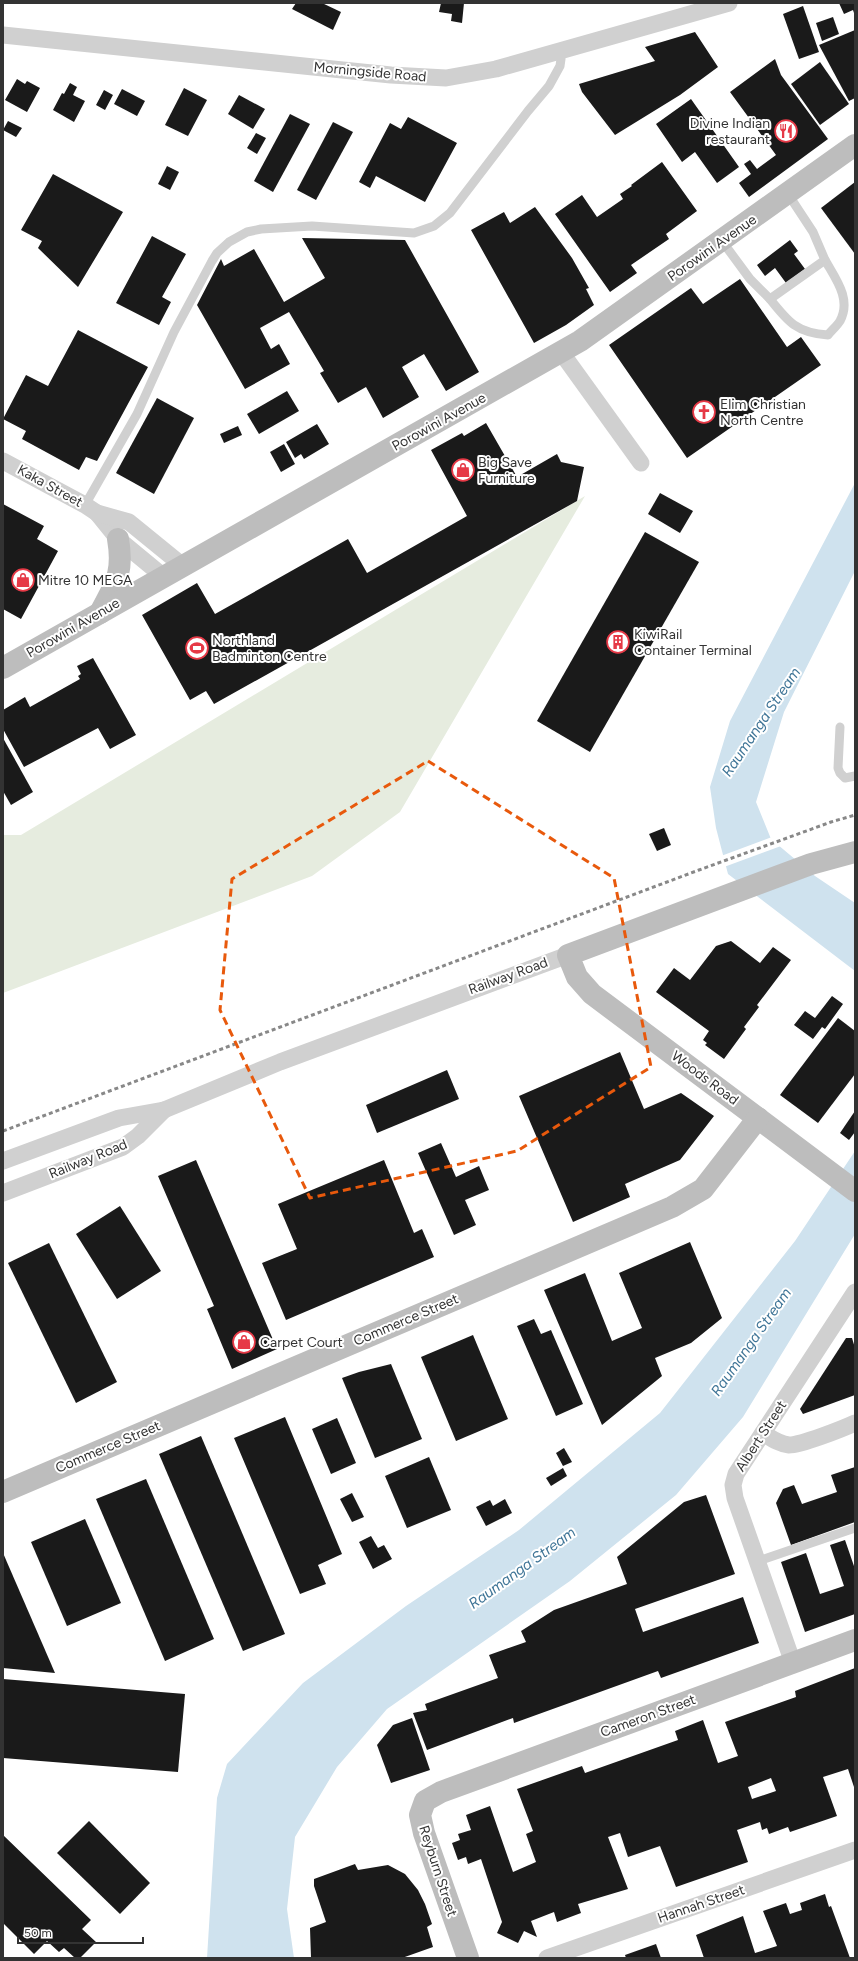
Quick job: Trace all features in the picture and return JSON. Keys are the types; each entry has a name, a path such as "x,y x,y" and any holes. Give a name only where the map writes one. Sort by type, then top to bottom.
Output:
{"street":[{"name":"Morningside Road","path":"3,35 391,75 446,78 496,69 728,3"},
{"name":"Porowini Avenue","path":"3,668 580,341 855,146"},
{"path":"562,352 641,464"},
{"name":"Kaka Street","path":"3,460 91,509 129,522 182,566"},
{"name":"Kaka Street","path":"91,509 118,539 164,577"},
{"path":"100,613 118,579 121,556 118,539"},
{"name":"Railway Road","path":"3,1161 119,1118 164,1110 287,1059 568,954 810,864 855,852"},
{"name":"Woods Road","path":"568,954 576,974 588,990 817,1164 855,1191"},
{"name":"Railway Road","path":"3,1193 126,1145 138,1136 164,1110"},
{"name":"Commerce Street","path":"3,1492 672,1207 703,1189 758,1118"},
{"name":"Albert Street","path":"794,1663 735,1498 733,1485 736,1474 855,1292"},
{"path":"763,1433 776,1441 789,1445 803,1442 855,1423"},
{"name":"Cameron Street","path":"441,1792 855,1640"},
{"name":"Reyburn Street","path":"441,1792 425,1800 421,1810 421,1821 468,1958"},
{"name":"Hannah Street","path":"547,1958 855,1850"}],"lane":[{"path":"91,509 137,414 174,332 212,261 222,247 238,236 261,229 312,226 414,233 434,226 450,213 549,86 560,66 562,59 559,50"},
{"path":"722,241 750,279 797,329 812,334 828,335 840,321 845,305 843,293 825,260 813,232 788,194"},
{"path":"770,299 825,260"},
{"path":"840,727 838,768 840,773 845,778 855,776"},
{"path":"758,1561 855,1528"}],"highlighted area":[{"path":"428,761 614,878 651,1067 517,1151 310,1198 220,1010 232,879"}],"shaded area":[{"path":"585,496 400,812 312,876 3,993 3,835 21,835"}],"water":[{"name":"Raumanga Stream","path":"855,483 855,571 784,712 756,802 771,839 815,876 855,903 855,971 728,874 716,828 710,787 730,721"},
{"name":"Raumanga Stream","path":"855,1151 855,1234 743,1417 676,1495 570,1581 387,1709 337,1767 295,1837 287,1909 294,1958 207,1958 217,1798 227,1764 303,1683 406,1606 519,1530 660,1413 795,1241"}],"pier":[{"path":"772,837 781,846 724,867 721,856"}],"building":[{"path":"296,3 322,3 341,12 333,30 292,9"},
{"path":"441,3 464,3 462,23 451,21 452,14 439,12"},
{"path":"839,3 855,3 855,16 853,10 844,14"},
{"path":"803,6 819,52 799,59 783,14"},
{"path":"833,17 839,34 822,41 816,23"},
{"path":"855,30 855,98 849,101 819,45"},
{"path":"695,32 718,67 680,95 615,135 582,92 579,84 655,61 645,47"},
{"path":"775,59 781,75 828,139 749,197 739,183 751,174 744,164 750,160 757,169 776,155 730,92"},
{"path":"820,62 849,104 820,125 791,84"},
{"path":"17,79 25,84 27,81 40,88 27,112 5,100"},
{"path":"70,83 77,87 73,95 85,101 74,122 53,110 62,93 64,94"},
{"path":"184,88 207,100 188,136 165,125"},
{"path":"122,89 145,101 137,116 114,104"},
{"path":"104,90 113,95 105,110 96,105"},
{"path":"239,95 265,109 253,129 228,114"},
{"path":"691,99 739,167 717,183 695,152 682,162 656,124"},
{"path":"290,114 310,124 273,192 254,181"},
{"path":"408,117 457,143 425,202 376,176 370,188 359,182 390,123 401,129"},
{"path":"8,121 22,128 16,137 3,130"},
{"path":"333,122 353,132 316,200 297,190"},
{"path":"256,133 266,138 257,154 247,148"},
{"path":"662,162 697,211 666,234 669,239 631,265 637,273 610,292 555,214 582,195 597,217 623,199 620,194"},
{"path":"167,166 179,172 170,190 158,184"},
{"path":"53,174 123,212 78,287 38,248 42,241 21,230"},
{"path":"855,182 855,254 821,208"},
{"path":"535,207 572,258 589,288 586,289 594,305 566,325 534,343 471,230 504,212 510,223"},
{"path":"152,236 186,254 162,297 171,302 159,325 116,303"},
{"path":"302,238 405,240 479,372 446,391 424,354 402,367 419,397 383,418 366,387 338,403 320,373 324,371 289,312 260,328 271,349 279,344 290,364 245,389 197,305 221,259 224,266 254,249 284,302 325,278"},
{"path":"790,240 798,251 794,254 805,269 786,283 775,268 765,276 757,265"},
{"name":"Elim Christian North Centre","path":"740,279 787,347 801,337 821,365 687,458 609,345 691,288 703,304"},
{"path":"78,330 148,367 97,461 86,457 79,470 22,439 26,431 3,419 26,375 48,386"},
{"path":"287,391 299,411 259,434 247,414"},
{"path":"157,398 194,418 154,494 116,473"},
{"path":"486,423 517,477 557,454 561,462 584,467 577,501 214,704 206,691 190,700 142,615 197,583 215,614 348,539 367,573 467,516 431,450 462,433 464,436"},
{"path":"317,424 329,444 304,459 301,454 295,458 286,442"},
{"path":"238,426 242,435 224,443 220,434"},
{"path":"284,444 295,464 281,472 270,452"},
{"path":"660,493 693,511 680,533 648,514"},
{"name":"Mitre 10 MEGA","path":"3,504 44,526 37,539 58,551 21,619 3,609"},
{"name":"KiwiRail Container Terminal","path":"645,532 699,562 590,752 537,721"},
{"path":"93,658 136,735 110,749 98,728 24,767 3,729 3,710 25,697 30,707 80,679 78,676 81,674 77,666"},
{"path":"3,738 33,792 11,805 3,791"},
{"path":"664,828 671,845 657,851 649,834"},
{"path":"731,941 760,963 773,947 791,960 757,1005 759,1007 744,1027 746,1029 724,1059 705,1045 707,1043 703,1040 709,1031 656,992 674,968 690,980 716,946"},
{"path":"832,996 843,1004 825,1029 822,1027 813,1039 794,1025 805,1011 815,1018"},
{"path":"838,1018 855,1031 855,1074 818,1123 780,1095"},
{"path":"620,1052 644,1109 681,1093 714,1116 680,1160 625,1184 630,1197 573,1222 519,1096"},
{"path":"447,1070 459,1099 377,1133 366,1105"},
{"path":"855,1111 855,1132 849,1140 840,1133"},
{"path":"441,1143 456,1177 479,1166 489,1190 465,1200 476,1225 454,1235 418,1153"},
{"path":"196,1160 277,1349 232,1369 207,1309 214,1306 158,1176"},
{"path":"384,1160 414,1233 422,1229 434,1257 286,1320 262,1263 297,1249 278,1204"},
{"path":"120,1206 161,1271 117,1299 76,1234"},
{"path":"690,1242 722,1318 691,1343 655,1358 662,1376 602,1425 544,1290 585,1273 612,1341 642,1328 619,1273"},
{"path":"49,1243 117,1382 76,1403 8,1263"},
{"path":"534,1319 541,1334 551,1330 583,1404 556,1416 517,1326"},
{"path":"473,1335 508,1419 456,1441 421,1357"},
{"path":"846,1338 852,1338 855,1348 855,1395 803,1414 800,1409"},
{"path":"391,1364 422,1439 375,1458 342,1378"},
{"path":"285,1417 342,1554 318,1565 326,1584 300,1594 234,1438"},
{"path":"337,1418 356,1463 331,1474 312,1429"},
{"path":"201,1436 285,1634 243,1651 159,1454"},
{"path":"564,1448 572,1462 563,1466 556,1453"},
{"path":"429,1457 451,1510 407,1528 385,1476"},
{"path":"855,1467 855,1522 791,1545 776,1503 783,1489 794,1485 802,1504 837,1492 831,1475"},
{"path":"563,1468 567,1476 551,1486 546,1478"},
{"path":"146,1479 214,1639 165,1661 96,1499"},
{"path":"352,1493 364,1517 352,1522 340,1499"},
{"path":"706,1495 735,1574 635,1609 643,1632 743,1597 759,1643 661,1678 658,1671 514,1723 513,1718 427,1750 413,1713 427,1710 425,1704 498,1678 489,1655 526,1642 521,1631 554,1610 627,1584 617,1557 684,1502"},
{"path":"505,1499 512,1513 486,1526 476,1507 490,1500 493,1506"},
{"path":"85,1519 121,1603 67,1626 31,1542"},
{"path":"371,1536 378,1548 384,1545 392,1559 373,1569 359,1542"},
{"path":"845,1540 855,1569 855,1614 805,1632 781,1562 806,1553 820,1594 844,1586 830,1545"},
{"path":"3,1553 55,1673 3,1668"},
{"path":"855,1668 855,1790 848,1769 823,1777 837,1816 790,1832 788,1827 769,1834 767,1828 762,1830 760,1822 737,1830 748,1862 676,1887 660,1846 628,1857 620,1833 608,1837 628,1889 578,1904 581,1913 557,1922 554,1912 531,1921 537,1937 524,1931 518,1943 497,1933 502,1922 481,1859 468,1864 466,1857 458,1860 452,1843 460,1840 458,1834 471,1830 466,1815 490,1806 513,1872 536,1862 526,1834 533,1831 517,1789 582,1766 585,1773 678,1740 675,1731 703,1720 718,1763 738,1756 725,1722 796,1697 795,1691","holes":["771,1778 776,1791 752,1799 748,1787"]},
{"path":"3,1679 185,1694 178,1772 3,1758"},
{"path":"412,1718 430,1770 391,1783 377,1745 393,1725"},
{"path":"89,1821 150,1883 120,1914 57,1853"},
{"path":"3,1835 91,1920 82,1929 96,1942 80,1958 75,1958 64,1948 59,1952 47,1941 34,1954 3,1923"},
{"path":"355,1864 358,1870 388,1865 405,1874 418,1890 425,1904 432,1924 427,1927 433,1947 402,1958 311,1958 310,1928 326,1922 314,1886 314,1879"},
{"path":"825,1894 829,1907 831,1906 850,1958 704,1958 696,1935 743,1916 755,1953 777,1946 763,1911 786,1903 790,1914 802,1910 800,1903"},
{"path":"656,1944 661,1958 626,1958 625,1955"}],"railway":[{"path":"3,1131 699,870 831,822 855,815"}],"place":[{"name":"Divine Indian restaurant","path":"786,131"},
{"name":"Elim Christian North Centre","path":"704,412"},
{"name":"Big Save Furniture","path":"463,470"},
{"name":"Mitre 10 MEGA","path":"23,580"},
{"name":"KiwiRail Container Terminal","path":"618,642"},
{"name":"Northland Badminton Centre","path":"197,648"},
{"name":"Carpet Court","path":"244,1342"}]}
